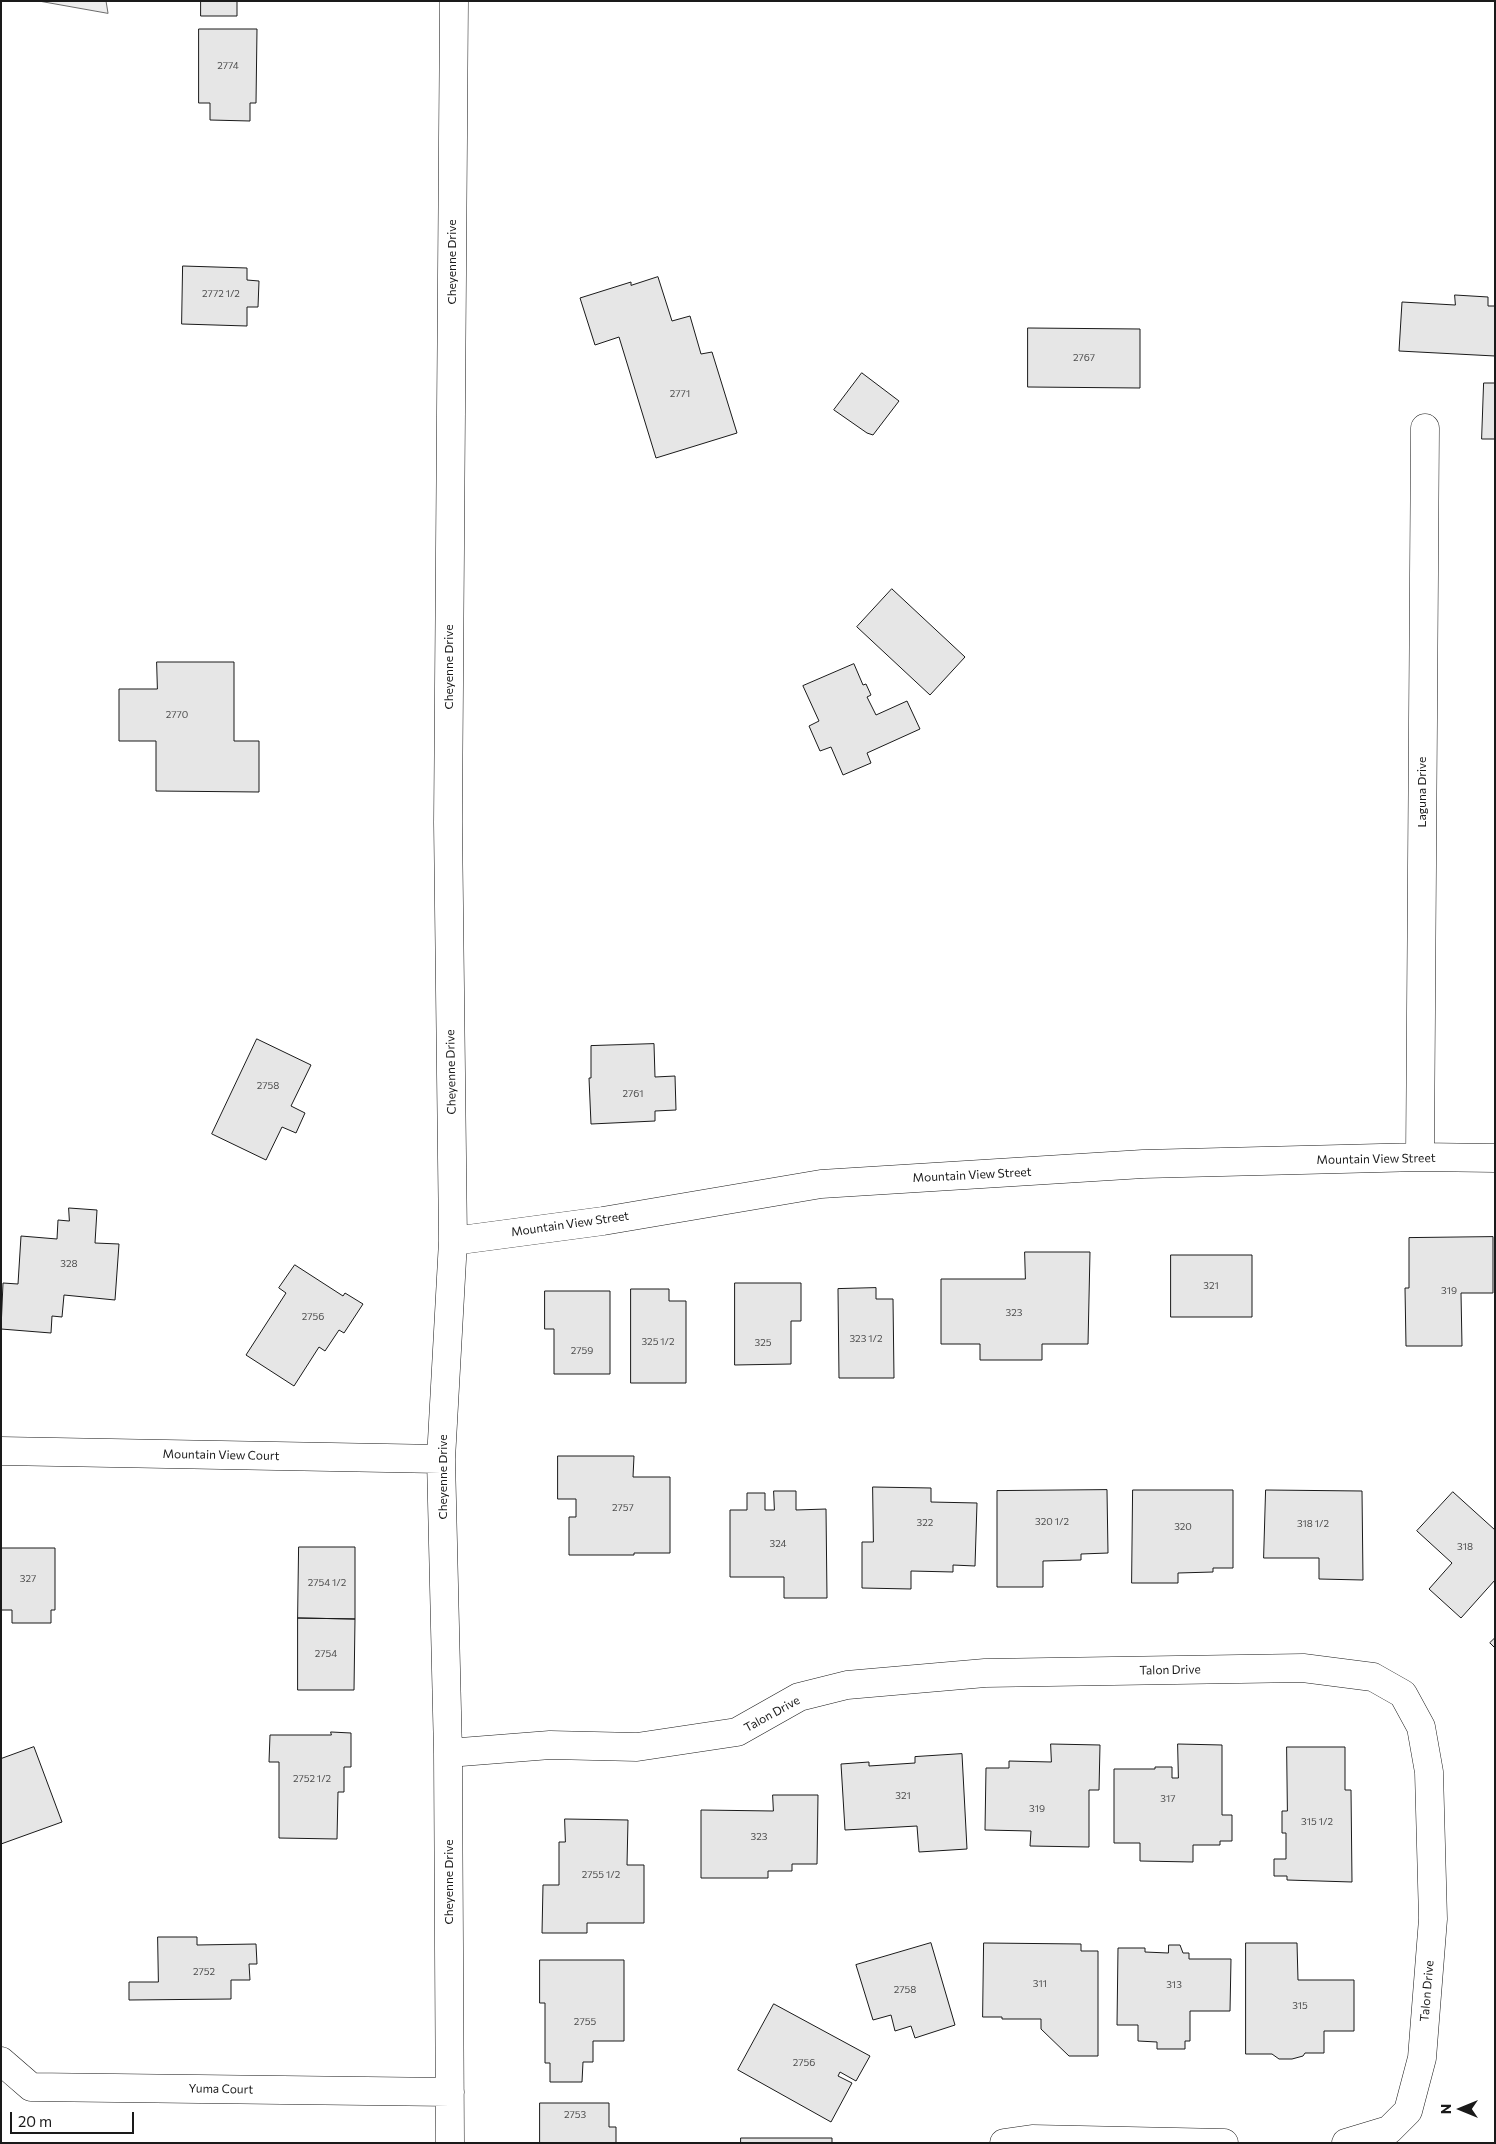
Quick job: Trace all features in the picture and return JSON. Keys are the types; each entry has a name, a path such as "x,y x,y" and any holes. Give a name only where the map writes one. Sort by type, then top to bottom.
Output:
{"street":[{"name":"Cheyenne Drive","path":"450,2143 448,1753 442,1459 453,1241 448,812 454,1"},
{"name":"Laguna Drive","path":"1420,1157 1425,428"},
{"name":"Mountain View Street","path":"453,1241 603,1221 821,1184 1143,1164 1420,1157 1495,1158"},
{"name":"Mountain View Court","path":"1,1451 442,1459"},
{"name":"Talon Drive","path":"448,1753 550,1745 637,1748 737,1732 799,1697 847,1685 975,1674 1303,1668 1373,1677 1403,1694 1421,1727 1429,1772 1433,1919 1422,2058 1408,2111 1389,2130 1346,2143"},
{"name":"Yuma Court","path":"1,2061 32,2087 450,2092"},
{"path":"1004,2143 1032,2139 1224,2143"}],"shaded area":[{"path":"39,1 106,1 108,13"}],"building":[{"path":"201,1 237,1 237,16 201,16"},
{"path":"199,29 257,29 256,103 250,103 250,121 210,120 210,103 199,103"},
{"path":"183,266 247,268 247,280 259,281 258,307 247,307 247,326 182,324"},
{"path":"658,277 672,321 690,316 701,354 712,352 737,433 656,458 619,337 595,345 580,298 631,282 631,285"},
{"path":"1455,295 1488,297 1488,306 1495,306 1495,356 1399,351 1402,302 1455,305"},
{"path":"1028,328 1140,329 1140,388 1028,387"},
{"path":"862,373 899,401 873,435 867,433 834,410"},
{"path":"1484,383 1495,383 1495,439 1482,439"},
{"path":"892,589 965,657 930,695 857,627"},
{"path":"157,662 234,662 234,741 259,741 259,792 156,791 156,741 119,741 119,689 157,689"},
{"path":"854,664 863,685 866,684 871,695 867,697 876,715 907,701 920,729 867,753 871,763 843,775 831,747 820,751 809,726 819,721 803,686"},
{"path":"257,1039 311,1065 291,1106 305,1113 296,1133 282,1127 266,1160 212,1134"},
{"path":"654,1044 655,1077 675,1076 676,1110 655,1111 655,1121 591,1124 589,1078 591,1078 591,1046"},
{"path":"69,1208 97,1210 95,1243 119,1244 115,1300 64,1295 62,1317 52,1316 51,1333 1,1329 3,1283 18,1284 21,1236 57,1239 58,1220 69,1221"},
{"path":"1493,1237 1493,1293 1461,1293 1462,1346 1406,1346 1405,1288 1409,1288 1409,1238"},
{"path":"1025,1252 1090,1252 1088,1344 1042,1344 1042,1360 980,1360 980,1344 941,1344 941,1279 1025,1279"},
{"path":"1171,1255 1252,1255 1252,1317 1171,1317"},
{"path":"295,1265 343,1296 345,1293 363,1304 344,1333 339,1330 325,1351 319,1347 294,1386 246,1355 286,1293 279,1288"},
{"path":"735,1283 801,1283 801,1321 791,1321 791,1364 735,1365"},
{"path":"876,1288 876,1299 893,1299 894,1378 839,1378 838,1289"},
{"path":"631,1289 669,1289 669,1301 686,1301 686,1383 631,1383"},
{"path":"545,1291 610,1291 610,1374 554,1374 554,1329 545,1329"},
{"path":"558,1456 634,1456 633,1477 670,1477 670,1553 569,1555 569,1517 576,1517 576,1499 558,1499"},
{"path":"873,1487 931,1488 931,1502 977,1503 975,1566 953,1565 953,1572 911,1571 911,1589 862,1588 862,1542 873,1542"},
{"path":"1107,1490 1108,1553 1081,1554 1081,1560 1043,1561 1043,1587 997,1587 997,1491"},
{"path":"1133,1490 1233,1490 1233,1568 1213,1568 1213,1572 1178,1573 1178,1583 1132,1583"},
{"path":"1266,1490 1362,1491 1363,1580 1319,1579 1319,1558 1264,1558"},
{"path":"774,1491 796,1491 796,1510 826,1509 827,1598 784,1598 784,1577 730,1577 730,1510 747,1510 747,1493 765,1493 765,1510 774,1510"},
{"path":"1453,1492 1495,1530 1495,1580 1461,1618 1429,1589 1452,1563 1417,1531"},
{"path":"299,1547 355,1547 355,1619 298,1618"},
{"path":"1,1548 55,1548 55,1610 51,1610 51,1623 12,1623 12,1610 1,1610"},
{"path":"298,1618 355,1619 354,1690 298,1690"},
{"path":"1495,1638 1495,1648 1490,1643"},
{"path":"331,1732 351,1733 351,1767 344,1767 344,1792 338,1792 337,1839 279,1838 279,1762 269,1762 270,1735 331,1735"},
{"path":"1051,1744 1100,1745 1099,1790 1089,1790 1089,1847 1030,1846 1031,1831 985,1830 986,1768 1009,1768 1009,1761 1051,1762"},
{"path":"1178,1744 1222,1745 1222,1815 1232,1815 1232,1841 1220,1841 1220,1845 1193,1845 1193,1862 1140,1861 1140,1843 1114,1843 1114,1769 1172,1767 1172,1778 1178,1778"},
{"path":"34,1747 62,1822 1,1844 1,1759"},
{"path":"1287,1747 1345,1747 1345,1790 1351,1790 1352,1882 1287,1880 1287,1876 1274,1876 1274,1859 1286,1859 1286,1833 1282,1833 1282,1811 1287,1811"},
{"path":"962,1754 967,1849 919,1852 917,1826 845,1830 841,1764 869,1762 869,1766 915,1763 915,1757"},
{"path":"773,1795 818,1795 817,1864 792,1864 792,1871 768,1871 768,1878 701,1878 701,1810 773,1811"},
{"path":"565,1819 628,1820 627,1865 644,1865 644,1923 587,1923 587,1933 542,1933 543,1885 559,1885 559,1842 565,1842"},
{"path":"158,1937 197,1937 197,1945 256,1944 257,1964 249,1964 250,1980 231,1980 231,1999 129,2000 129,1982 158,1982"},
{"path":"931,1943 955,2025 915,2038 911,2026 895,2031 891,2015 873,2020 856,1965"},
{"path":"984,1943 1081,1944 1081,1951 1098,1951 1098,2056 1069,2056 1041,2029 1041,2019 983,2017"},
{"path":"1246,1943 1297,1943 1298,1980 1354,1980 1354,2031 1324,2031 1324,2053 1305,2053 1303,2056 1292,2059 1279,2059 1272,2054 1246,2054"},
{"path":"1169,1945 1180,1945 1183,1953 1189,1953 1189,1959 1231,1959 1230,2011 1190,2011 1190,2041 1185,2041 1185,2049 1157,2049 1157,2042 1138,2041 1138,2025 1117,2025 1118,1948 1145,1948 1145,1952 1168,1953"},
{"path":"540,1960 624,1960 624,2041 593,2041 593,2062 583,2062 582,2082 550,2082 550,2063 545,2063 545,2003 540,2003"},
{"path":"774,2004 870,2056 856,2081 840,2072 838,2076 852,2083 831,2122 738,2070"},
{"path":"540,2103 609,2103 609,2127 616,2127 616,2143 540,2143"},
{"path":"741,2138 832,2138 832,2143 741,2143"}]}
